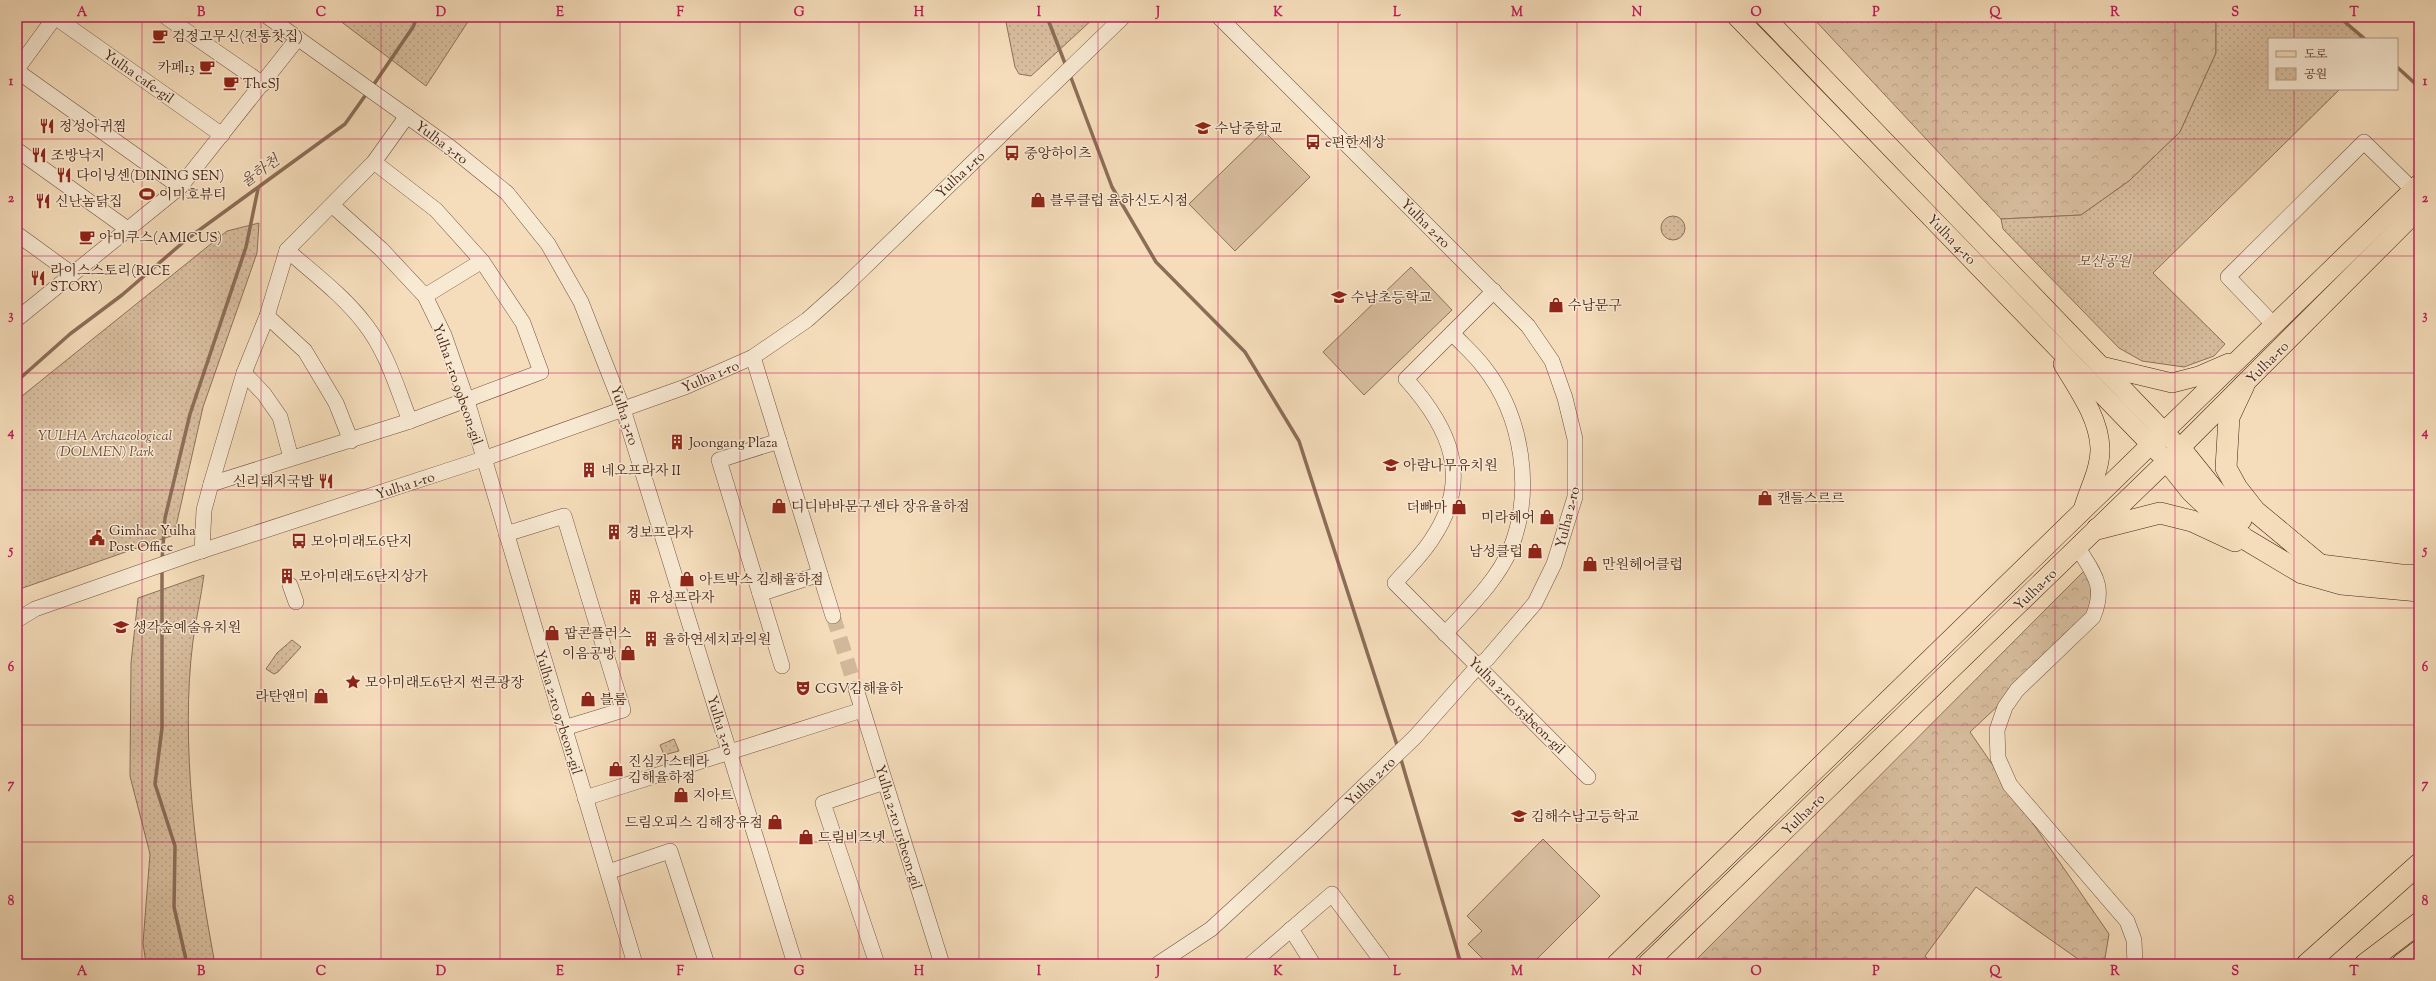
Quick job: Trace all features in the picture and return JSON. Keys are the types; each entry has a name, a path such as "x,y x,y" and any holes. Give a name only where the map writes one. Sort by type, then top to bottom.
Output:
{"highway":[{"path":"2244,384 2229,418 2226,468 2237,488 2255,511 2311,569"},
{"path":"2174,455 2191,491 2224,522 2245,539 2341,584 2419,591"},
{"path":"2097,529 2160,513 2192,521 2230,537 2266,562 2311,569 2401,575 2419,574"},
{"path":"2306,964 2419,864"},
{"path":"2365,964 2419,923"},
{"path":"2402,964 2419,951"}],"main road":[{"name":"Yulha 4-ro","path":"1737,17 2151,444 2174,455"},
{"name":"Yulha 4-ro","path":"1765,17 2164,432 2174,455"},
{"name":"Yulha-ro","path":"1616,964 2416,187"},
{"name":"Yulha-ro","path":"1647,964 2174,455 2419,209"},
{"path":"2047,337 2084,399 2096,427 2100,449 2083,511"},
{"path":"2101,366 2172,383 2199,376 2239,359"}],"street":[{"name":"Yulha cafe-gil","path":"180,187 17,70 55,17 222,135"},
{"path":"166,17 262,84"},
{"name":"Yulha 3-ro","path":"268,17 450,146 507,193 548,244 581,302 623,409 795,964"},
{"name":"Yulha 1-ro","path":"17,620 35,609 195,553 483,459 623,409 685,386 753,357 807,320 844,287 1123,17"},
{"name":"Yulha 2-ro","path":"1158,964 1211,928 1377,775 1415,737 1478,666 1487,659 1535,603 1554,564 1575,497 1575,439 1565,398 1552,361 1528,326 1219,17"},
{"path":"19,314 129,230 180,187 298,38"},
{"path":"195,553 211,484 244,373 267,316 287,250 333,206 374,162 401,112"},
{"name":"Yulha-ro","path":"2274,325 2228,277 2364,142 2416,187"},
{"path":"17,150 129,230"},
{"path":"211,484 291,458 351,441 410,421 467,401 541,372 523,323 482,261 436,210 374,162"},
{"name":"Yulha 1-ro 99beon-gil","path":"333,206 381,249 425,296 444,335 467,401 483,459"},
{"path":"17,234 72,274"},
{"path":"287,250 337,294 365,324 384,353 410,421"},
{"path":"425,296 482,261"},
{"name":"Yulha 2-ro 153beon-gil","path":"1494,291 1406,378 1432,410 1448,440 1454,478 1451,500 1443,522 1431,541 1395,583 1588,777"},
{"path":"267,316 306,351 336,403 351,441"},
{"path":"1445,634 1490,584 1510,550 1521,513 1524,481 1517,437 1502,396 1483,366 1452,333"},
{"path":"753,357 834,616"},
{"path":"244,373 264,394 280,417 291,458"},
{"path":"779,441 719,460 782,666"},
{"name":"Yulha 2-ro 97beon-gil","path":"483,459 635,964"},
{"path":"506,534 564,516 623,710 564,728"},
{"path":"2078,548 2098,582 2099,602 2093,617 2017,690 2005,708 1996,730 1998,758 2010,785 2127,921 2134,940 2135,964"},
{"path":"760,594 820,574"},
{"path":"290,585 296,602"},
{"name":"Yulha 2-ro 115beon-gil","path":"856,689 942,964"},
{"path":"586,798 862,710"},
{"path":"877,964 823,803 885,782"},
{"path":"608,872 670,851 707,964"},
{"path":"1251,964 1332,894 1384,964"},
{"path":"1291,929 1314,964"}],"green space":[{"path":"335,17 471,17 426,86"},
{"path":"1005,17 1095,17 1031,76 1019,74 1015,67"},
{"path":"1812,17 2216,17 2216,53 2180,132 2129,181 2081,215 2001,219"},
{"name":"모산공원","path":"2216,17 2339,17 2361,38 2268,38 2268,90 2339,90 2153,273 2225,344 2214,356 2184,367 2142,361 2119,348 2003,229 2001,219 2081,215 2129,181 2180,132 2216,53"},
{"path":"1264,131 1310,177 1235,251 1189,204"},
{"path":"1673,216 1681,220 1685,228 1681,236 1673,240 1665,236 1661,228 1665,220"},
{"name":"YULHA Archaeological (DOLMEN) Park","path":"259,223 257,253 203,407 174,535 17,590 17,400 227,231"},
{"path":"1411,267 1452,310 1364,395 1323,352"},
{"path":"2089,566 2093,617 1970,732 2109,934 2104,964 2085,964 1976,887 1925,956 1933,964 1692,964"},
{"path":"204,575 193,641 189,680 189,761 196,845 215,964 146,964 143,943 150,854 130,776 131,663 138,598"},
{"path":"292,640 301,647 278,672 274,674 266,669 277,653"},
{"path":"674,739 679,751 664,755 660,745"},
{"path":"1543,839 1600,896 1532,964 1488,964 1468,944 1482,931 1467,916"}],"waterway":[{"name":"율하천","path":"372,87 413,27 417,17"},
{"path":"1047,17 1066,66"},
{"path":"2339,17 2364,38"},
{"path":"2398,68 2419,87"},
{"path":"1070,75 1112,187 1156,262 1245,352 1299,441 1398,748"},
{"name":"율하천","path":"17,381 70,334 122,295 187,239 345,124 367,93"},
{"path":"162,560 165,518 190,414 246,247 258,189"},
{"path":"162,568 162,728 155,784 175,846 174,907 187,964"},
{"path":"1400,756 1461,964"}],"tunnel":[{"path":"833,616 856,689"}],"place":[{"name":"검정고무신(전통찻집)","path":"160,36"},
{"name":"카페13","path":"207,67"},
{"name":"TheSJ","path":"231,83"},
{"name":"정성아귀찜","path":"47,126"},
{"name":"수남중학교","path":"1203,128"},
{"name":"e편한세상","path":"1313,142"},
{"name":"중앙하이츠","path":"1012,153"},
{"name":"조방낙지","path":"39,155"},
{"name":"다이닝센(DINING SEN)","path":"64,175"},
{"name":"이미호뷰티","path":"147,194"},
{"name":"블루클럽 율하신도시점","path":"1038,200"},
{"name":"신난놈닭집","path":"43,201"},
{"name":"아미쿠스(AMICUS)","path":"87,237"},
{"name":"라이스스토리(RICE STORY)","path":"38,278"},
{"name":"수남초등학교","path":"1339,297"},
{"name":"수남문구","path":"1556,305"},
{"name":"Joongang Plaza","path":"677,442"},
{"name":"아람나무유치원","path":"1391,465"},
{"name":"네오프라자 II","path":"589,470"},
{"name":"신리돼지국밥","path":"326,481"},
{"name":"캔들스르르","path":"1765,498"},
{"name":"디디바바문구센타 장유율하점","path":"779,506"},
{"name":"더빠마","path":"1459,507"},
{"name":"미라헤어","path":"1547,517"},
{"name":"경보프라자","path":"614,532"},
{"name":"Gimhae Yulha Post Office","path":"97,538"},
{"name":"모아미래도6단지","path":"299,541"},
{"name":"남성클럽","path":"1535,551"},
{"name":"만원헤어클럽","path":"1590,564"},
{"name":"모아미래도6단지상가","path":"287,576"},
{"name":"아트박스 김해율하점","path":"687,579"},
{"name":"유성프라자","path":"635,597"},
{"name":"생각숲예술유치원","path":"121,627"},
{"name":"팝콘플러스","path":"552,633"},
{"name":"율하연세치과의원","path":"651,639"},
{"name":"이음공방","path":"628,653"},
{"name":"모아미래도6단지 썬큰광장","path":"353,682"},
{"name":"CGV김해율하","path":"803,688"},
{"name":"라탄앤미","path":"321,696"},
{"name":"블룸","path":"588,699"},
{"name":"진심카스테라 김해율하점","path":"616,769"},
{"name":"지아트","path":"681,795"},
{"name":"김해수남고등학교","path":"1519,816"},
{"name":"드림오피스 김해장유점","path":"775,822"},
{"name":"드림비즈넷","path":"806,837"}]}
